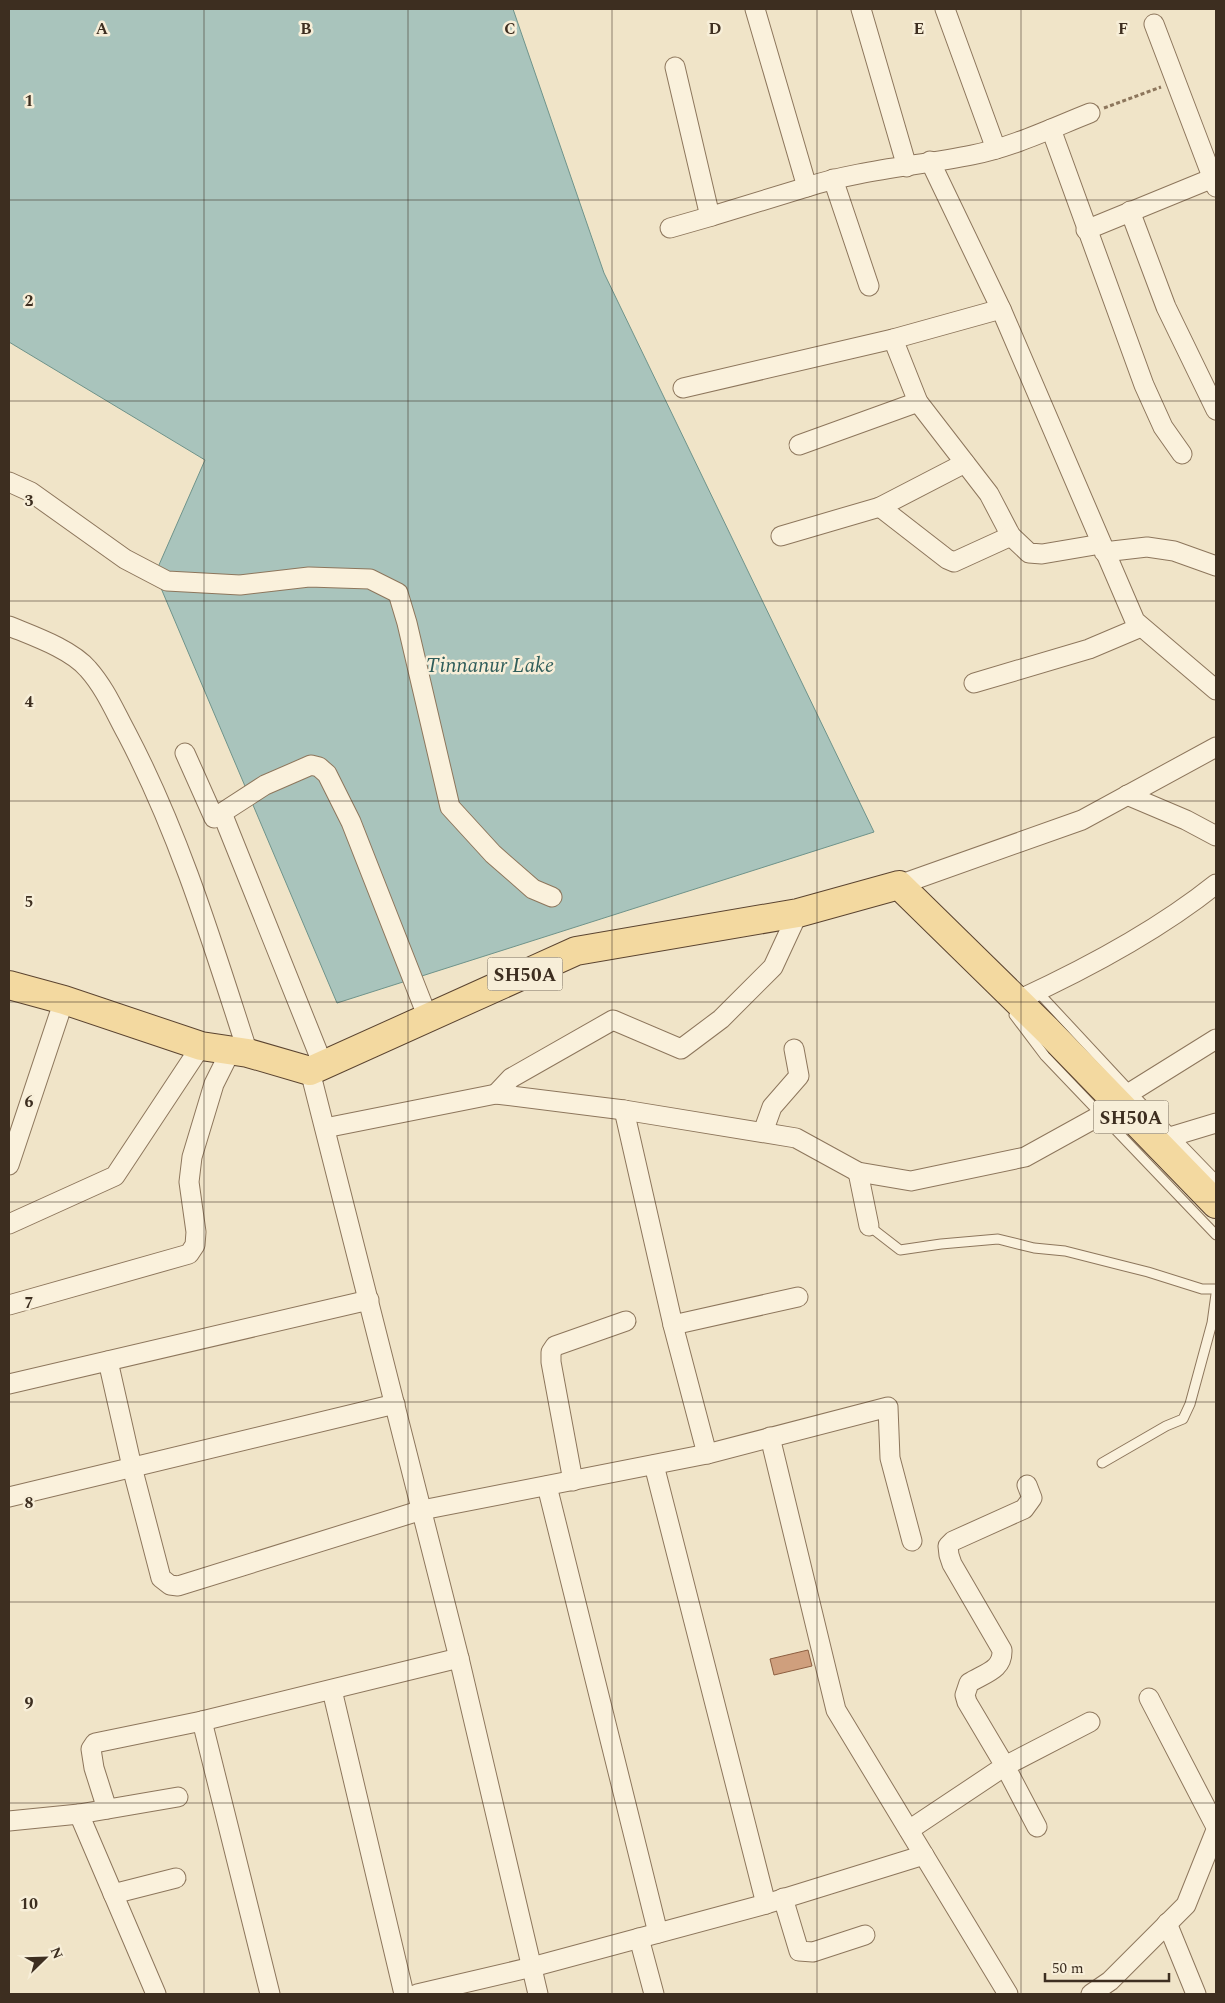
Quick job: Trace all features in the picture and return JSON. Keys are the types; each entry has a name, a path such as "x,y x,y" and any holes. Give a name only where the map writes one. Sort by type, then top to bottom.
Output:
{"main road":[{"name":"SH50A","path":"317,1068 576,952 798,913 899,886 1026,996 1046,1030 1216,1204"},
{"path":"9,986 64,1000 201,1046 317,1068"}],"street":[{"path":"755,9 807,187"},
{"path":"861,9 908,167"},
{"path":"945,9 996,149"},
{"path":"1086,230 1130,211 1215,183 1154,24"},
{"path":"675,67 708,208 712,216"},
{"path":"670,228 833,179 908,167 996,149 1051,129 1090,112"},
{"path":"1051,129 1086,230 1144,385 1163,427 1182,454"},
{"path":"930,161 1001,309 1135,622 1216,690"},
{"path":"833,179 869,286"},
{"path":"1130,211 1166,307 1216,410"},
{"path":"682,388 893,339 1001,309"},
{"path":"893,339 918,402 989,494 1011,536 1029,553 1042,554 1102,548 1147,547 1174,551 1216,566"},
{"path":"799,445 918,402"},
{"path":"781,536 880,507 966,463"},
{"path":"9,482 31,492 125,559 167,581 240,585 309,577 370,579 398,593 407,623 450,807 506,866 533,889 552,897"},
{"path":"880,507 947,559 954,562 1011,536"},
{"path":"9,626 70,654 88,667 102,688 149,776 196,895 239,1052 214,1084 192,1157 189,1182 196,1232 195,1245 188,1254 9,1304"},
{"path":"974,682 1089,649 1141,627"},
{"path":"899,886 1082,820 1216,747"},
{"path":"185,753 214,818 265,785 310,765 319,766 327,774 351,822 428,1018"},
{"path":"1127,795 1186,820 1216,836"},
{"path":"222,813 317,1068 325,1128 459,1658 538,1994"},
{"path":"1026,996 1065,978 1151,930 1216,884"},
{"path":"496,1094 511,1078 614,1020 681,1049 721,1019 773,967 798,913"},
{"path":"9,1166 64,1000"},
{"path":"1130,1092 1216,1039"},
{"path":"9,1224 115,1176 201,1046"},
{"path":"762,1132 772,1107 799,1076 794,1049"},
{"path":"325,1128 496,1094 624,1110 796,1138 858,1172 911,1181 1025,1157 1101,1115"},
{"path":"624,1110 674,1325 707,1454"},
{"path":"1173,1136 1216,1123"},
{"path":"858,1172 869,1226"},
{"path":"674,1325 798,1297"},
{"path":"9,1384 369,1300"},
{"path":"573,1481 551,1362 551,1352 554,1346 626,1321"},
{"path":"108,1361 132,1467 162,1578 170,1585 178,1586 422,1510 707,1454 888,1406 890,1458 912,1540"},
{"path":"9,1497 395,1404"},
{"path":"770,1437 836,1710 1008,1994"},
{"path":"654,1465 775,1901 799,1951 812,1952 865,1935"},
{"path":"1027,1485 1032,1498 1024,1509 953,1541 948,1546 952,1564 1002,1650 999,1665 969,1682 965,1695 967,1702 1005,1766 1037,1826"},
{"path":"547,1486 658,1933"},
{"path":"107,1809 94,1768 91,1749 96,1743 202,1721 459,1658"},
{"path":"332,1690 404,1994"},
{"path":"1091,1994 1111,1987 1167,1923 1186,1905 1216,1828 1149,1698"},
{"path":"202,1721 270,1994"},
{"path":"909,1830 1005,1766 1090,1722"},
{"path":"9,1821 79,1814 178,1797"},
{"path":"79,1814 156,1994"},
{"path":"425,1993 532,1967 775,1901 924,1855"},
{"path":"113,1894 176,1878"},
{"path":"1167,1923 1196,1994"},
{"path":"639,1938 654,1994"}],"lane":[{"path":"1216,1180 1130,1092 1026,996 1014,1014 1045,1056 1216,1235"},
{"path":"869,1226 900,1250 998,1239 1034,1248 1064,1251 1148,1272 1202,1289 1216,1290"},
{"path":"1102,1463 1166,1426 1183,1419 1190,1404 1212,1323 1216,1294"}],"path":[{"path":"1090,112 1176,81"}],"water":[{"name":"Tinnanur Lake","path":"9,9 513,9 604,273 874,832 337,1003 155,574 205,460 9,342"}],"building":[{"path":"808,1650 812,1666 774,1675 770,1659"}]}
